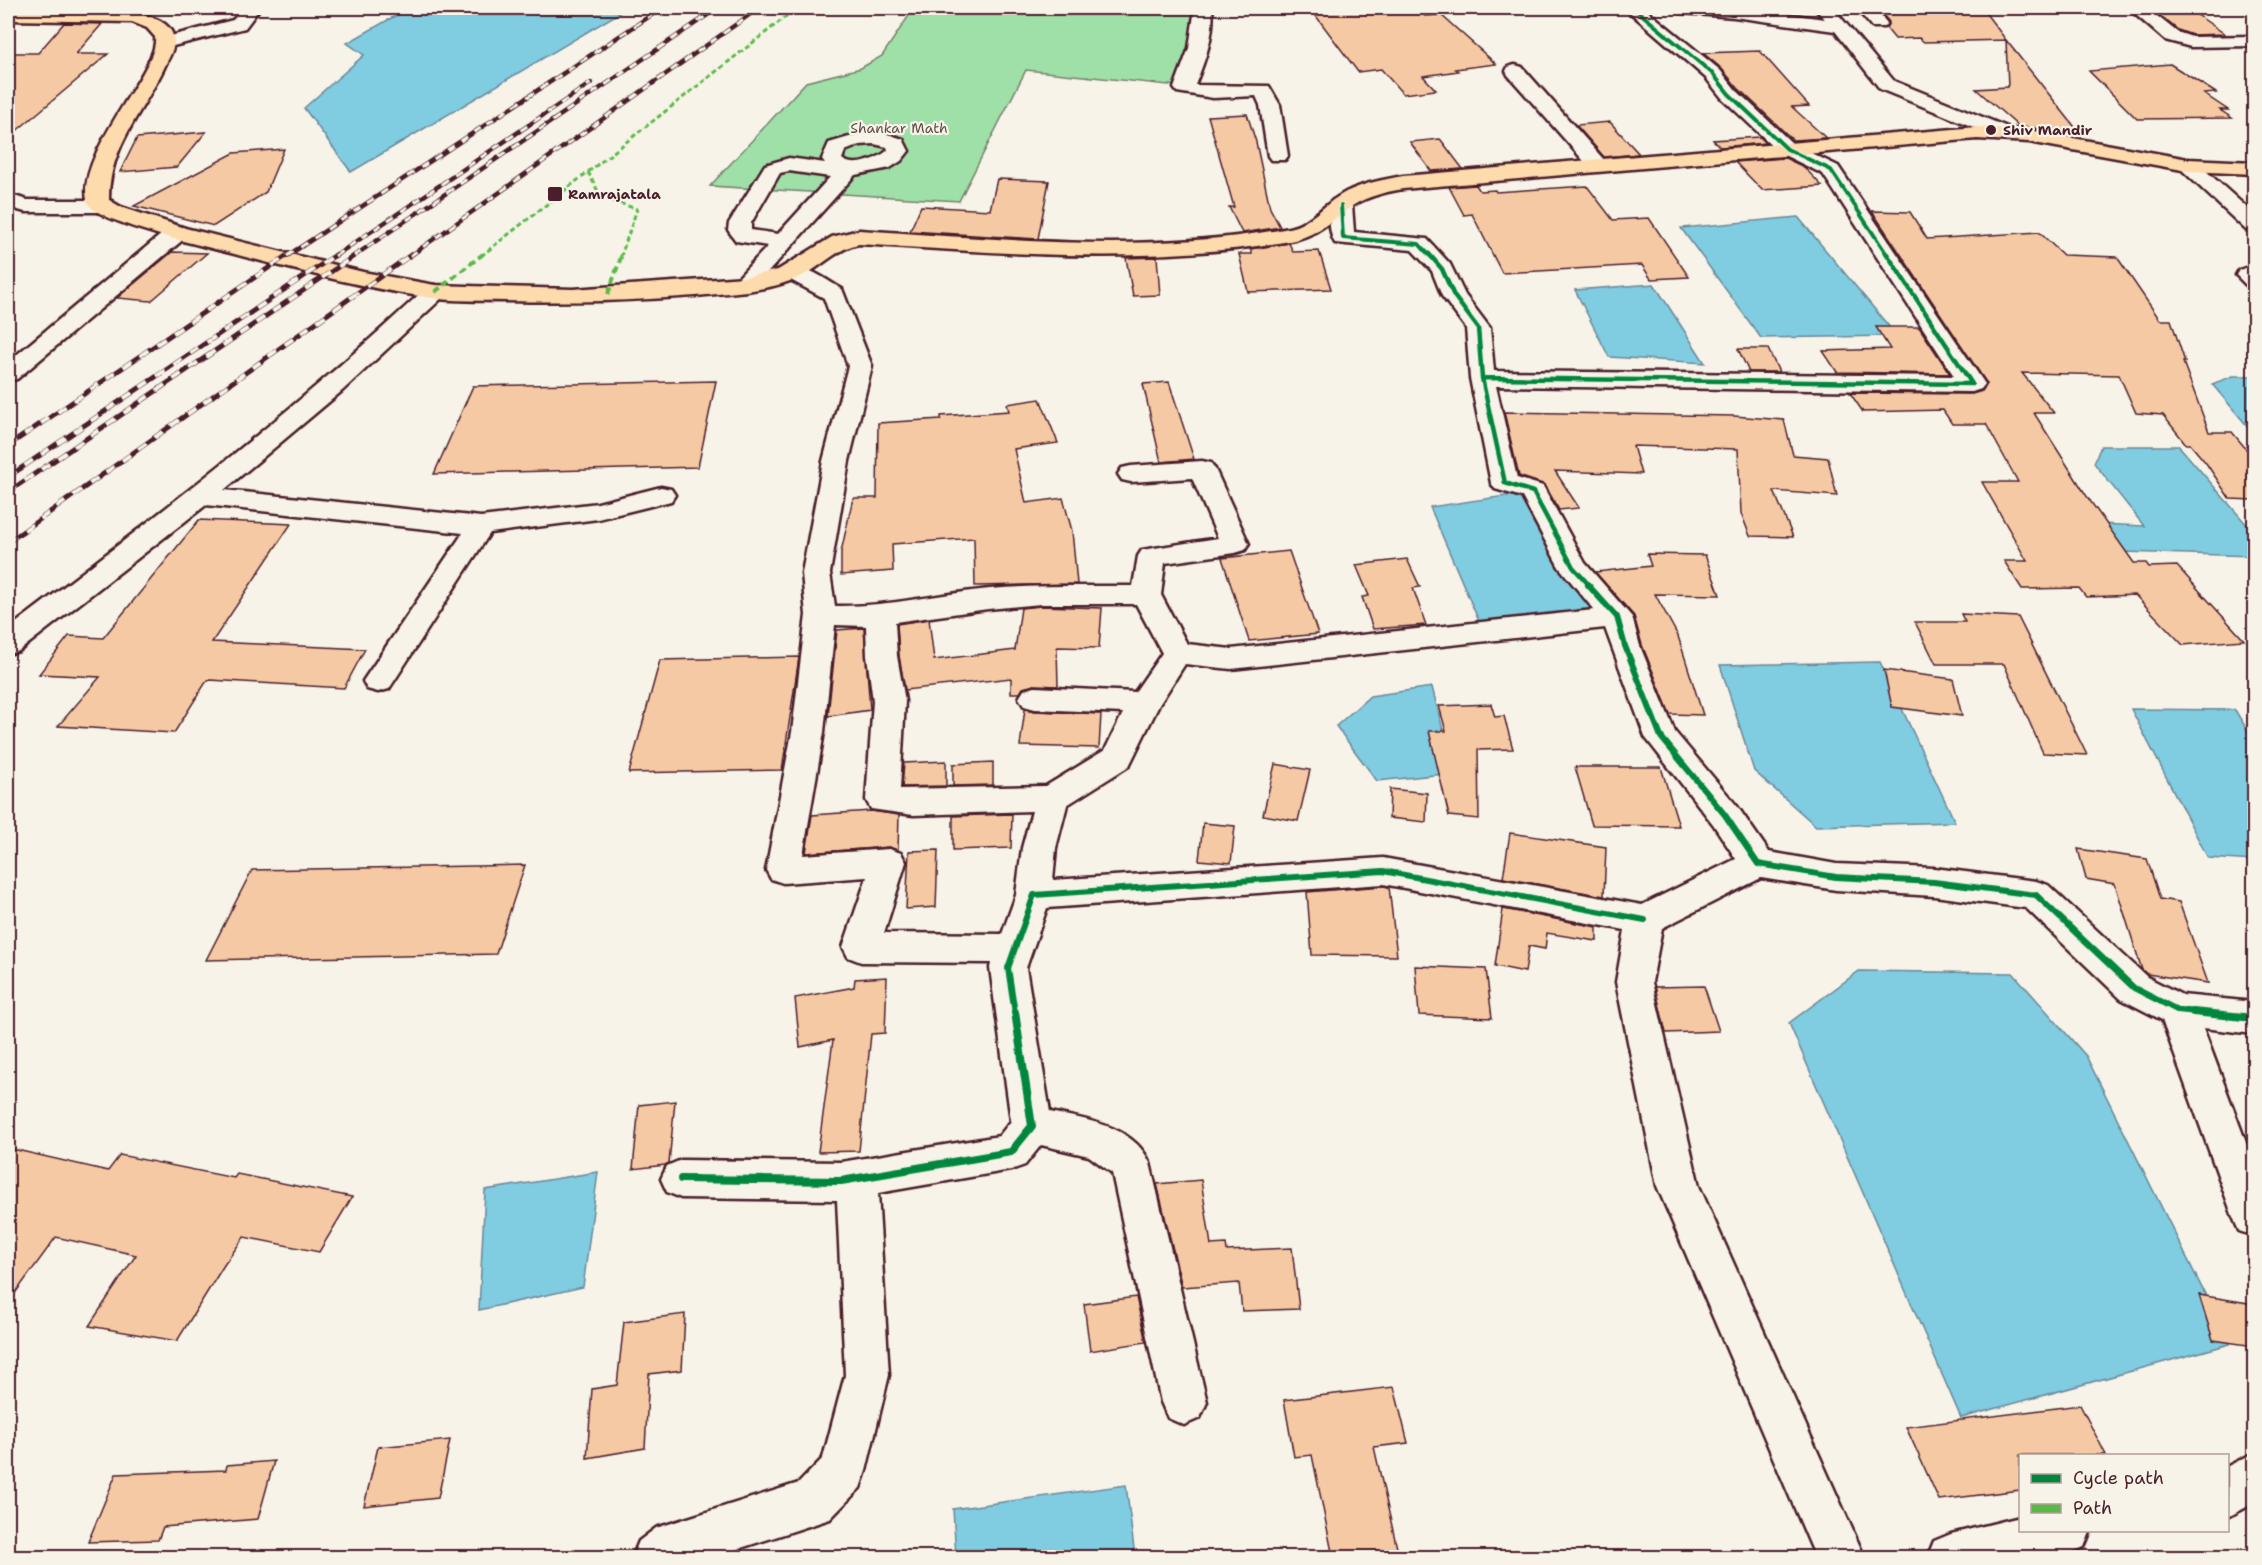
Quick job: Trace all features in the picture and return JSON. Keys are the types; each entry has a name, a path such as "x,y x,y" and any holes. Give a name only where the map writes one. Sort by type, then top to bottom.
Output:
{"main road":[{"path":"24,12 132,17 147,20 163,34 165,43 150,81 108,149 100,168 98,202 113,213 177,233 363,279 435,292 573,296 762,282 793,272 833,244 847,238 859,237 1007,246 1113,248 1246,240 1294,234 1316,225 1341,205 1372,189 1395,184 1977,133 2005,134 2188,165 2254,168"}],"street":[{"path":"165,43 239,24 251,8"},
{"path":"1204,8 1206,19 1192,71 1184,88 1198,92 1262,90 1270,105 1278,156"},
{"path":"1482,378 1972,384 1831,170 1786,149 1735,101 1713,75 1634,8"},
{"path":"1683,8 1734,12 1840,26"},
{"path":"1822,8 1830,13 1887,85 2005,134"},
{"path":"1865,8 1878,23"},
{"path":"2137,8 2171,36 2191,42 2254,41"},
{"path":"1515,71 1598,165"},
{"path":"745,284 784,241 846,172 793,165 780,165 772,169 740,224 739,230 744,236 784,241"},
{"path":"2188,165 2254,225"},
{"path":"8,200 25,206 104,206"},
{"path":"1341,205 1343,238 1419,244 1442,269 1454,296 1478,328 1482,378 1505,483 1533,492 1573,567 1617,617 1625,646 1661,737 1725,815 1758,864"},
{"path":"8,374 177,233"},
{"path":"793,272 834,294 860,366 836,461 816,573 820,615 808,732 783,870 889,862 861,947 1015,949"},
{"path":"2254,272 2247,275 2254,280"},
{"path":"8,644 201,496 376,351 435,292"},
{"path":"1131,474 1202,469 1235,544 1152,556 1146,596 1177,653"},
{"path":"201,496 481,526 598,511 661,495"},
{"path":"378,681 481,526"},
{"path":"820,615 880,614 988,599 1041,595 1146,596"},
{"path":"880,614 882,656 889,700 883,800 913,803 1052,798 1118,758 1144,703 1177,653"},
{"path":"1177,653 1232,659 1617,617"},
{"path":"1035,698 1144,703"},
{"path":"681,1179 841,1181 1011,1152 1032,1126 1008,968 1034,895 1039,848 1052,798"},
{"path":"1034,895 1383,872 1645,920 1758,864 1836,877 1934,882 2036,895 2134,988 2177,1010 2254,1018"},
{"path":"1645,920 1634,982 1678,1186 1841,1557"},
{"path":"2177,1010 2254,1217"},
{"path":"1032,1126 1099,1140 1130,1163 1184,1402"},
{"path":"656,1557 673,1545 813,1502 843,1471 867,1375 857,1178"},
{"path":"2229,1492 2254,1476"},
{"path":"1952,1557 2058,1532"}],"green space":[{"name":"Shankar Math","path":"914,8 1200,8 1178,86 1026,70 959,201 710,186 806,82 861,68 882,56"}],"water":[{"path":"409,8 598,8 621,12 351,172 304,108 364,55 347,43"},
{"path":"1798,217 1897,336 1761,338 1681,228"},
{"path":"1654,284 1705,363 1609,357 1575,290"},
{"path":"2233,376 2254,376 2254,434 2212,384"},
{"path":"2101,446 2179,446 2254,533 2254,556 2122,552 2099,524 2144,526 2094,463"},
{"path":"1533,492 1573,567 1623,609 1481,626 1430,507"},
{"path":"1880,662 1955,822 1816,826 1754,771 1720,665"},
{"path":"1432,687 1454,773 1377,781 1336,726 1370,696"},
{"path":"2131,709 2235,710 2254,741 2254,861 2208,858"},
{"path":"1859,971 2013,973 2086,1056 2230,1344 1961,1418 1789,1023"},
{"path":"598,1172 583,1287 479,1310 485,1190"},
{"path":"1126,1485 1135,1557 956,1557 953,1509"}],"building":[{"path":"1310,8 1417,8 1425,16 1441,15 1496,64 1423,76 1436,90 1403,94 1381,69 1358,72"},
{"path":"2150,8 2187,8 2225,34 2192,35 2178,30"},
{"path":"1878,9 1984,11 2006,40 1924,42 1919,38 1895,39 1886,28 1889,22"},
{"path":"64,23 102,24 76,54 108,54 8,138 8,53 38,53"},
{"path":"2006,40 2078,131 2019,127 1976,89 2008,87"},
{"path":"1760,51 1809,106 1792,107 1826,138 1793,140 1703,53"},
{"path":"2170,64 2216,93 2204,94 2228,110 2220,110 2232,118 2137,119 2089,71"},
{"path":"1247,114 1256,142 1270,208 1280,227 1242,233 1229,207 1234,207 1208,116"},
{"path":"1610,122 1639,154 1604,157 1576,125"},
{"path":"206,132 177,167 120,172 137,138"},
{"path":"1760,137 1766,143 1720,147 1713,140"},
{"path":"1440,139 1463,169 1431,171 1410,142"},
{"path":"284,149 266,192 214,226 134,206 234,153"},
{"path":"1785,158 1804,167 1822,186 1762,190 1735,162"},
{"path":"997,179 1049,181 1038,239 910,231 921,206 990,210"},
{"path":"1476,185 1480,191 1495,190 1496,192 1587,186 1613,220 1649,218 1689,277 1651,279 1642,265 1502,273 1472,214 1464,215 1449,187"},
{"path":"1872,211 1910,212 1927,239 2039,232 2063,255 2117,257 2160,320 2171,320 2185,362 2183,362 2209,432 2232,432 2247,450 2254,450 2254,500 2230,499 2206,463 2190,444 2186,444 2163,415 2136,413 2119,375 2022,373 2054,413 2034,413 2086,495 2134,563 2146,563 2149,567 2177,566 2244,640 2183,645 2135,595 2086,597 2079,588 2022,589 2004,561 2027,561 1982,482 2018,482 1986,424 1952,424 1943,410 1863,412 1850,393 1972,394 1982,391 1987,384"},
{"path":"1289,243 1293,252 1319,251 1331,289 1248,292 1239,254 1252,254 1250,249"},
{"path":"172,252 207,253 151,301 117,298"},
{"path":"1157,257 1160,295 1133,296 1126,258"},
{"path":"1876,327 1919,327 1950,374 1837,372 1823,351 1890,349"},
{"path":"1738,349 1768,349 1779,372 1749,372"},
{"path":"716,381 698,467 434,474 473,386"},
{"path":"1169,382 1194,459 1161,462 1143,384"},
{"path":"1040,399 1058,443 1014,449 1026,503 1063,498 1072,531 1077,584 975,586 974,538 892,544 893,571 841,575 841,552 853,498 877,498 878,423 1009,411 1007,404"},
{"path":"1504,412 1734,416 1784,420 1793,455 1828,458 1837,496 1774,491 1793,537 1750,536 1741,513 1738,449 1633,446 1641,474 1555,471 1579,508 1559,510 1545,485 1519,476"},
{"path":"199,520 291,524 212,642 365,649 344,688 210,680 206,682 174,733 58,726 100,677 39,674 69,636 103,638"},
{"path":"1289,551 1318,634 1249,641 1222,558"},
{"path":"1647,554 1705,555 1720,595 1655,594 1678,636 1703,715 1670,714 1642,645 1634,616 1595,572 1651,566"},
{"path":"1407,559 1420,587 1413,588 1426,625 1373,629 1362,597 1369,596 1356,565"},
{"path":"1041,606 1102,608 1099,648 1057,647 1058,686 1034,685 1023,688 1020,693 1011,693 1011,678 905,690 899,656 897,624 929,619 934,660 1015,650 1021,608"},
{"path":"1961,614 2018,617 2087,755 2043,753 2004,664 1936,664 1915,622 1965,622"},
{"path":"864,628 870,710 828,716 837,630"},
{"path":"799,657 782,770 629,773 660,660"},
{"path":"1884,670 1953,679 1962,716 1892,707"},
{"path":"1491,704 1495,717 1504,716 1513,749 1478,750 1479,819 1449,816 1429,731 1446,731 1439,706"},
{"path":"1025,709 1101,714 1099,748 1020,746"},
{"path":"946,761 946,786 902,787 904,763"},
{"path":"993,762 993,785 953,786 953,764"},
{"path":"1275,764 1310,770 1298,821 1263,815"},
{"path":"1575,767 1661,767 1679,826 1592,825"},
{"path":"1390,789 1427,793 1426,822 1389,818"},
{"path":"871,811 899,815 898,850 889,847 806,853 812,815"},
{"path":"1012,814 1011,848 953,850 953,816"},
{"path":"1203,823 1235,826 1231,863 1199,860"},
{"path":"1510,833 1606,847 1604,896 1503,878"},
{"path":"2078,849 2147,859 2160,899 2179,902 2208,983 2147,974 2142,970 2115,884 2086,879"},
{"path":"938,850 936,907 906,909 909,851"},
{"path":"525,865 496,954 206,960 252,870"},
{"path":"1389,887 1397,956 1312,955 1307,892"},
{"path":"1503,909 1597,927 1597,941 1547,933 1545,949 1529,946 1525,972 1495,966"},
{"path":"1415,966 1486,969 1492,1018 1419,1015"},
{"path":"887,977 885,1033 871,1034 859,1151 818,1152 833,1040 800,1047 795,998 854,987 855,979"},
{"path":"1704,986 1719,1031 1666,1033 1655,987"},
{"path":"675,1101 669,1163 633,1169 639,1105"},
{"path":"8,1148 108,1171 120,1155 234,1178 237,1174 352,1197 319,1252 244,1237 177,1341 89,1326 136,1255 56,1237 8,1303"},
{"path":"1201,1180 1211,1245 1226,1244 1227,1251 1292,1248 1299,1309 1242,1311 1239,1283 1182,1287 1157,1184"},
{"path":"2199,1295 2254,1304 2254,1346 2213,1340"},
{"path":"1136,1297 1146,1342 1090,1351 1084,1304"},
{"path":"685,1314 682,1370 649,1374 645,1448 587,1458 592,1389 617,1385 624,1322"},
{"path":"1394,1387 1408,1443 1374,1447 1399,1557 1333,1557 1312,1455 1294,1457 1284,1400"},
{"path":"2080,1405 2105,1454 2019,1454 2019,1490 1939,1500 1906,1427"},
{"path":"450,1440 438,1498 364,1506 378,1447"},
{"path":"274,1461 258,1519 163,1527 158,1540 88,1542 116,1474 226,1470 227,1465"}],"railway":[{"path":"287,256 662,8"},
{"path":"354,256 718,8"},
{"path":"410,256 759,8"},
{"path":"335,256 591,83"},
{"path":"8,446 289,254"},
{"path":"8,477 337,254"},
{"path":"8,492 357,254"},
{"path":"8,542 412,254"}],"marked path":[{"path":"435,292 797,8"},
{"path":"588,172 601,197 637,209 608,294"}],"cycle path":[{"path":"1482,378 1972,384 1831,170 1787,149 1729,94 1713,74 1634,8"},
{"path":"1341,205 1343,238 1419,244 1442,269 1454,296 1478,328 1482,378 1505,483 1533,492 1573,567 1617,617 1625,646 1661,737 1725,815 1758,864 1836,877 1934,882 2036,895 2134,988 2177,1010 2254,1018"},
{"path":"681,1179 841,1181 1011,1152 1032,1126 1008,968 1034,895 1383,871 1645,920"}],"place":[{"name":"Shiv Mandir","path":"1991,130"},
{"name":"Ramrajatala","path":"555,194"}]}
